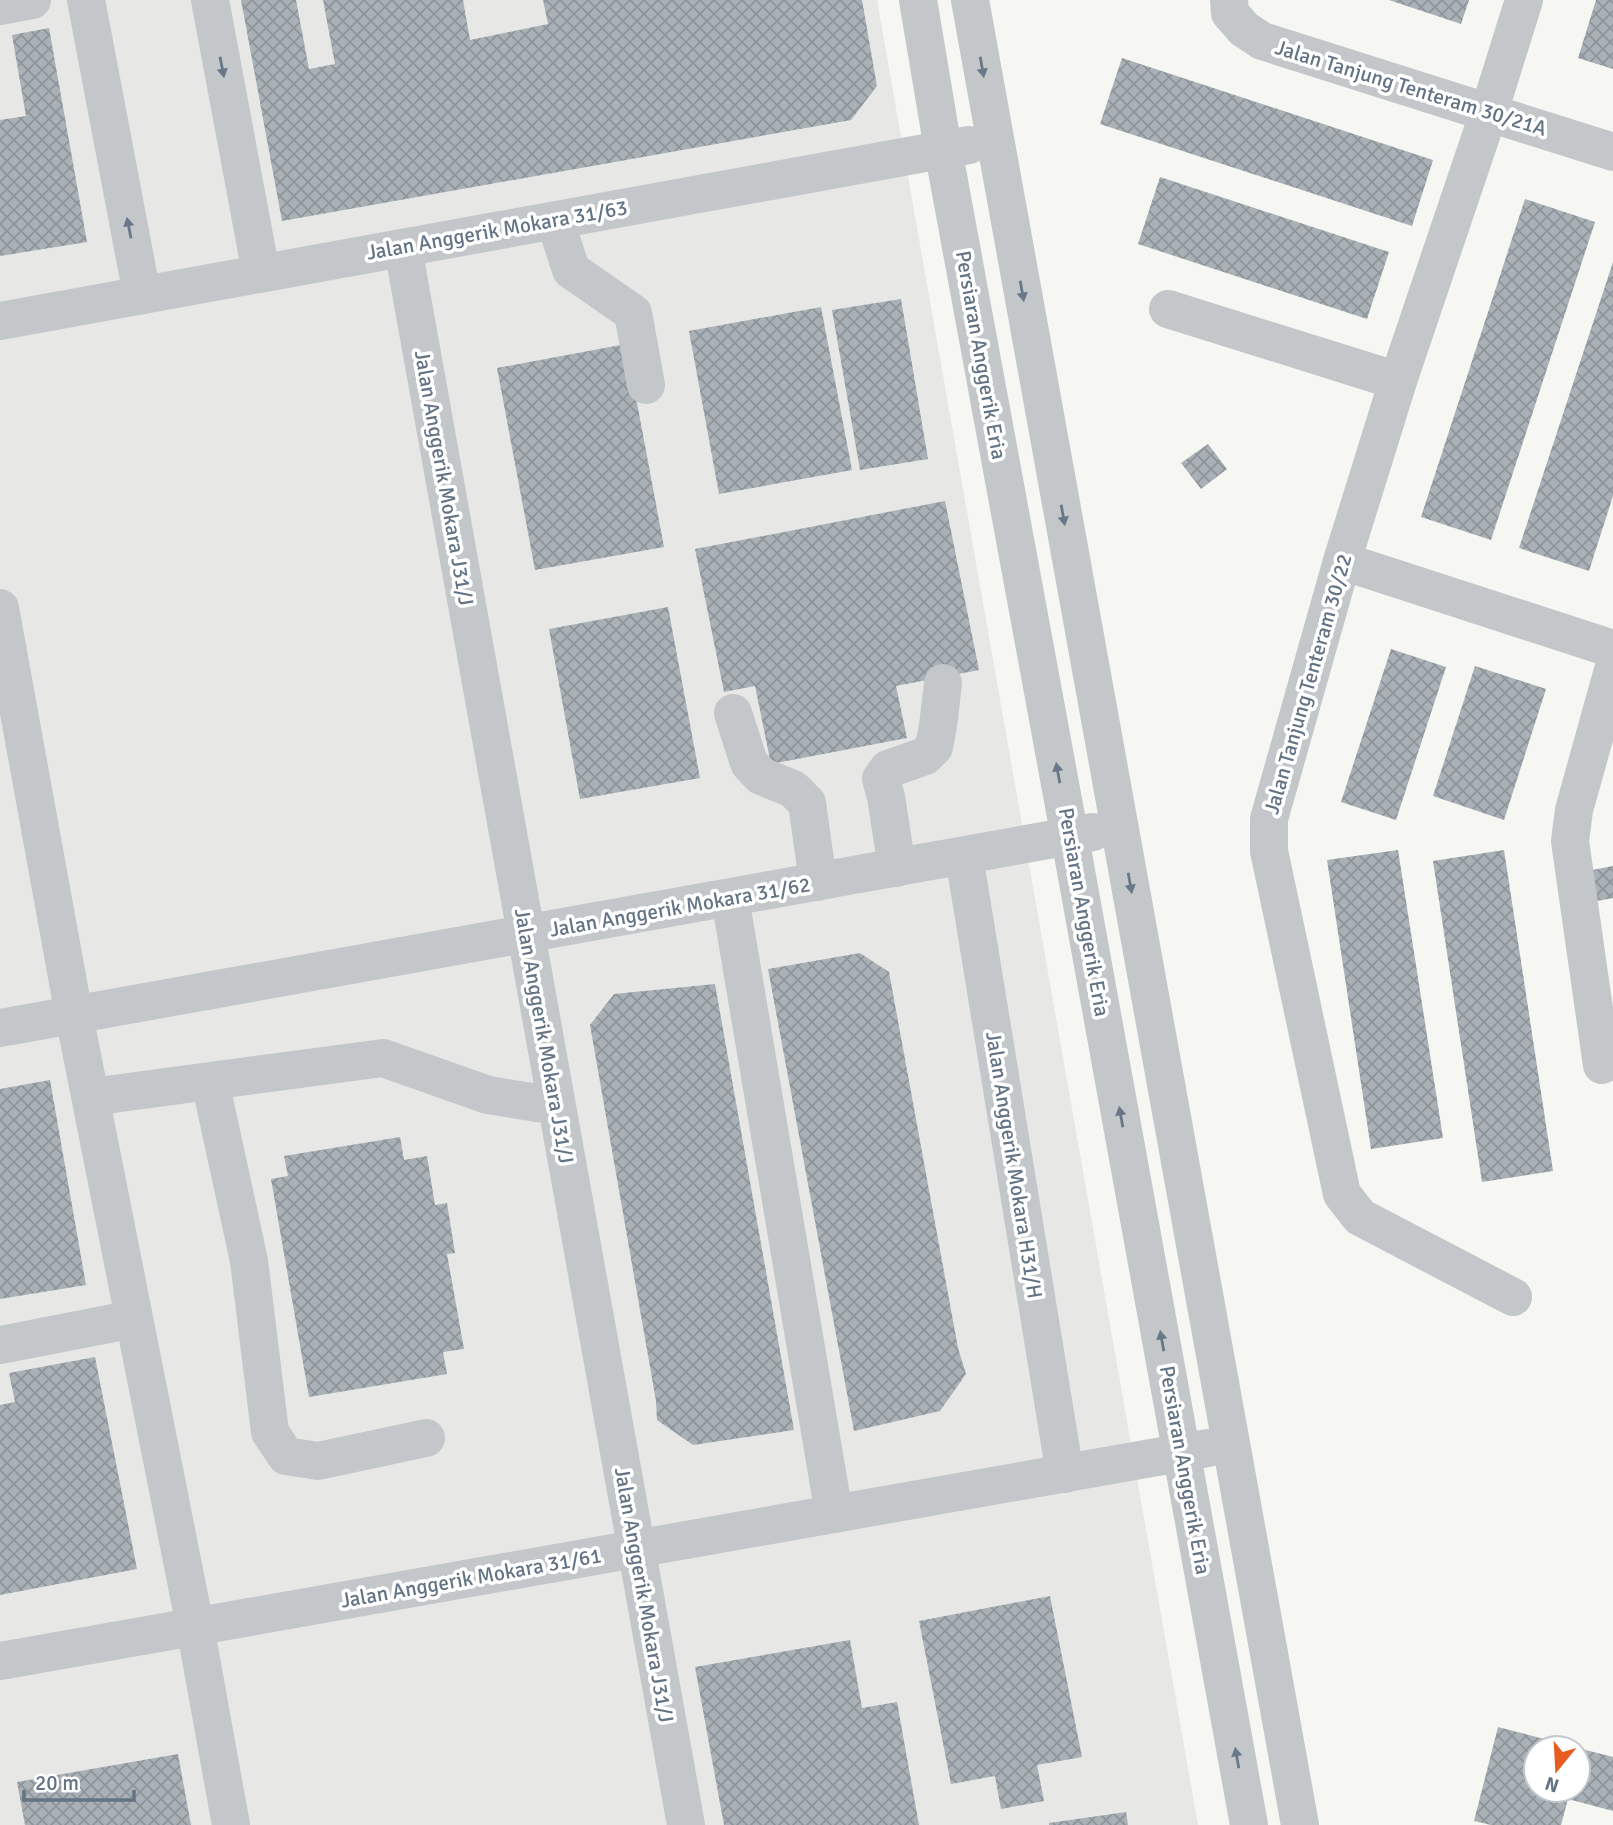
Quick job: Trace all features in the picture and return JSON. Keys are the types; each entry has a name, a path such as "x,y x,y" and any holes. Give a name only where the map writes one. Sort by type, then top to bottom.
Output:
{"street":[{"path":"0,6 32,0"},
{"path":"86,0 142,295"},
{"path":"210,0 261,273"},
{"name":"Persiaran Anggerik Eria","path":"918,0 1249,1825"},
{"path":"970,0 1300,1825"},
{"name":"Jalan Tanjung Tenteram 30/21A","path":"1229,0 1230,13 1244,29 1262,41 1613,152"},
{"name":"Jalan Tanjung Tenteram 30/22","path":"1513,1297 1360,1217 1342,1194 1269,851 1269,819 1342,561 1398,381 1524,0"},
{"name":"Jalan Anggerik Mokara 31/63","path":"0,321 995,140"},
{"path":"555,220 571,270 633,313 646,385"},
{"name":"Jalan Anggerik Mokara J31/J","path":"403,248 686,1825"},
{"path":"1168,309 1398,381"},
{"path":"1342,561 1613,649"},
{"path":"0,608 74,1015 195,1626 231,1825"},
{"path":"1602,1065 1570,841 1574,810 1613,670"},
{"path":"897,868 881,779 887,769 925,756 934,747 943,683"},
{"path":"733,713 749,763 761,776 793,789 807,803 818,882"},
{"name":"Jalan Anggerik Mokara 31/62","path":"0,1028 1070,838 1120,826"},
{"name":"Jalan Anggerik Mokara H31/H","path":"964,856 1065,1474"},
{"path":"730,898 834,1514"},
{"path":"91,1097 383,1058 488,1095 556,1106"},
{"path":"210,1081 249,1261 270,1432 286,1456 318,1461 426,1438"},
{"path":"0,1345 134,1318"},
{"name":"Jalan Anggerik Mokara 31/61","path":"0,1661 1231,1444"}],"shaded area":[{"path":"0,0 877,0 1198,1825 0,1825"}],"building":[{"path":"241,0 296,0 309,69 335,64 323,0 463,0 470,40 548,24 543,0 862,0 877,86 851,120 282,221"},
{"path":"1389,0 1469,0 1461,24"},
{"path":"1596,0 1613,0 1613,69 1578,58"},
{"path":"49,28 87,242 0,256 0,120 26,116 12,35"},
{"path":"1122,58 1433,160 1412,226 1100,124"},
{"path":"1160,177 1389,252 1367,319 1138,244"},
{"path":"1525,199 1595,222 1491,540 1421,517"},
{"path":"1613,262 1613,496 1589,571 1519,548"},
{"path":"901,299 928,459 860,470 832,310"},
{"path":"821,307 852,470 719,494 689,331"},
{"path":"626,344 664,547 535,570 497,368"},
{"path":"1208,444 1227,469 1201,489 1181,463"},
{"path":"945,501 979,670 896,686 907,738 771,764 755,686 724,692 695,549"},
{"path":"668,607 700,778 580,799 549,629"},
{"path":"1391,649 1446,667 1396,820 1341,802"},
{"path":"1475,666 1546,689 1504,820 1433,796"},
{"path":"1398,850 1443,1138 1371,1149 1327,860"},
{"path":"1504,850 1553,1171 1482,1182 1433,861"},
{"path":"1613,866 1613,898 1592,902 1587,871"},
{"path":"860,953 889,972 958,1348 966,1374 940,1411 854,1431 768,969"},
{"path":"715,984 794,1430 693,1445 657,1420 656,1401 590,1025 614,994"},
{"path":"50,1080 86,1285 0,1299 0,1089"},
{"path":"400,1137 404,1160 427,1156 435,1205 447,1203 455,1253 447,1254 464,1349 443,1352 447,1374 309,1397 271,1179 288,1176 284,1156"},
{"path":"95,1357 137,1569 0,1595 0,1405 15,1402 9,1373"},
{"path":"1050,1596 1082,1757 1037,1765 1044,1801 1001,1809 995,1776 951,1784 919,1621"},
{"path":"850,1640 862,1708 897,1702 919,1825 724,1825 695,1667"},
{"path":"1498,1727 1525,1734 1522,1734 1522,1804 1567,1804 1561,1825 1491,1825 1474,1821"},
{"path":"1592,1752 1613,1757 1613,1811 1587,1804 1592,1804"},
{"path":"178,1754 191,1825 25,1825 17,1782"},
{"path":"1126,1812 1128,1825 1049,1825 1049,1823"}]}
